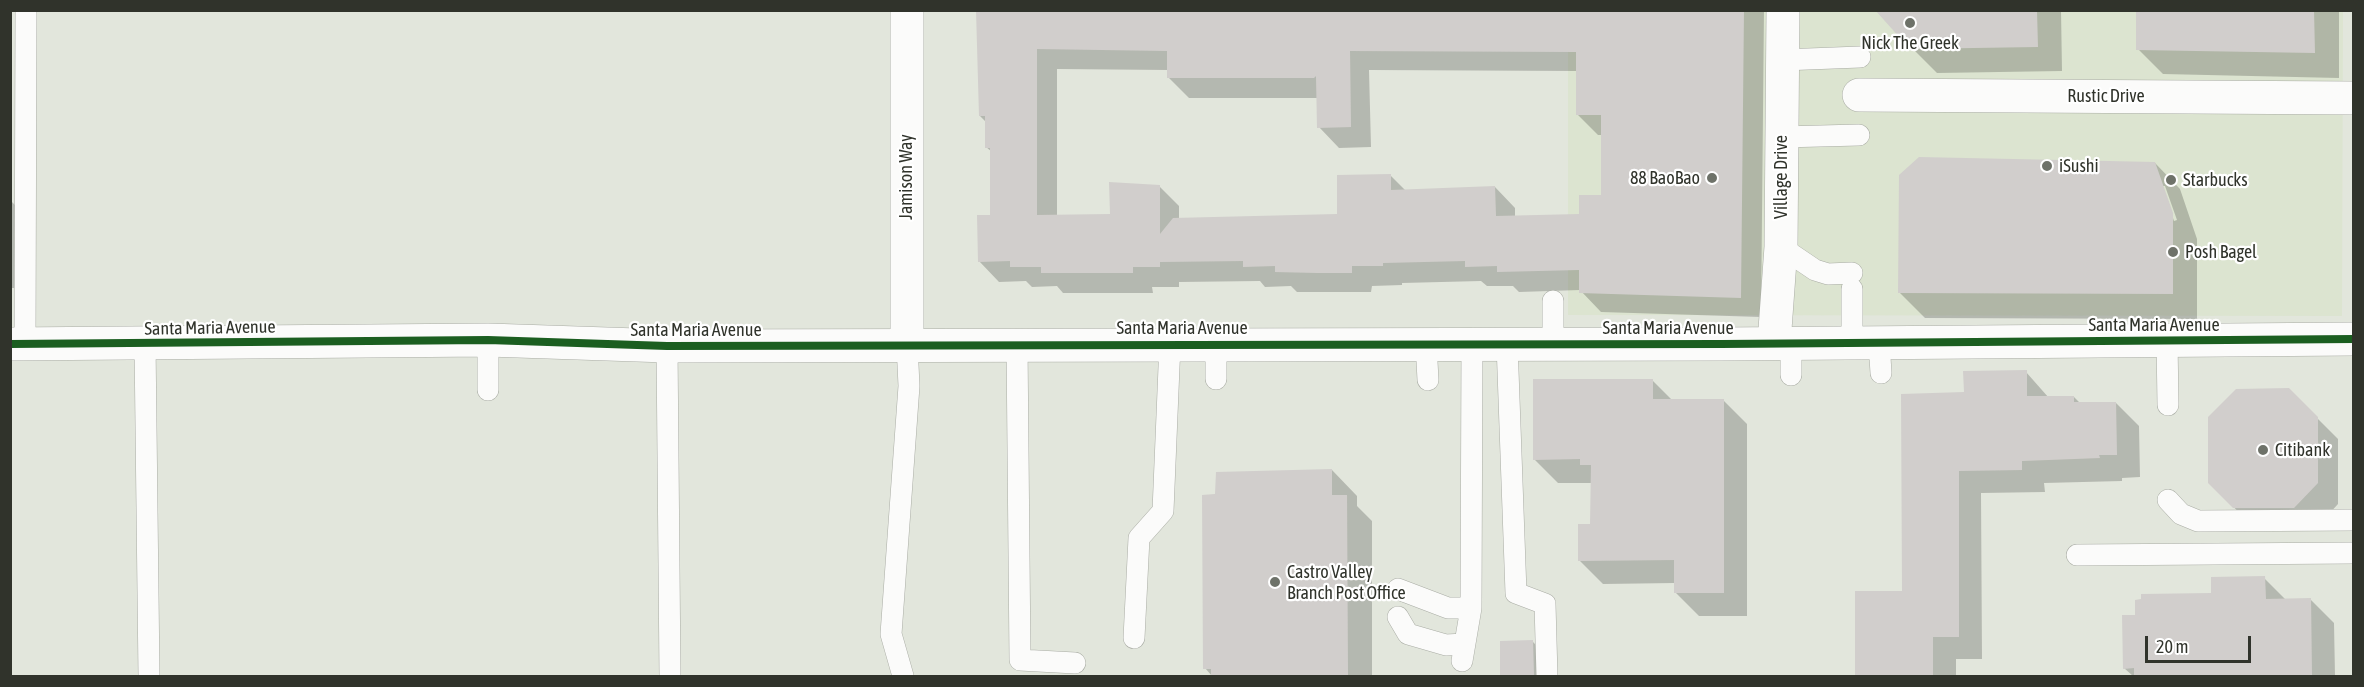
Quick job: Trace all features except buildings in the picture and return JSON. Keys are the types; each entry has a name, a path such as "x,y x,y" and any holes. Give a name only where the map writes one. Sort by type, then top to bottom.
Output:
{"street":[{"name":"Jamison Way","path":"907,10 907,344"},
{"name":"Village Drive","path":"1783,10 1781,247 1775,301 1783,343"},
{"name":"Rustic Drive","path":"1859,95 2354,98"},
{"name":"Santa Maria Avenue","path":"18,344 488,340 667,346 1553,342 1783,343 1871,352 2167,339 2354,339"}],"lane":[{"path":"18,344 26,10"},
{"path":"1782,60 1860,57"},
{"path":"1782,138 1859,135"},
{"path":"1781,247 1815,270 1852,281 1871,352"},
{"path":"1553,301 1553,342"},
{"path":"2167,339 2168,405"},
{"path":"488,340 488,390"},
{"path":"1398,617 1408,634 1446,645 1463,653 1471,608 1472,342"},
{"path":"145,343 149,676"},
{"path":"1134,638 1138,538 1163,511 1170,343"},
{"path":"1216,343 1216,379"},
{"path":"1426,343 1428,380"},
{"path":"1507,343 1516,593 1545,604 1547,676"},
{"path":"1783,343 1791,375"},
{"path":"903,676 891,634 909,386 907,344"},
{"path":"1017,344 1020,660 1075,663"},
{"path":"667,346 670,676"},
{"path":"2169,500 2181,514 2198,521 2354,520"},
{"path":"2077,555 2354,554"},
{"path":"1398,589 1448,608 1471,608"}],"shaded area":[{"path":"1568,11 2343,11 2342,316 1568,315"}],"cycle path":[{"path":"10,344 488,340 667,346 1721,344 2354,339"}],"place":[{"name":"Nick The Greek","path":"1910,23"},
{"name":"iSushi","path":"2047,166"},
{"name":"88 BaoBao","path":"1712,178"},
{"name":"Starbucks","path":"2171,180"},
{"name":"Posh Bagel","path":"2173,252"},
{"name":"Citibank","path":"2263,450"},
{"name":"Castro Valley Branch Post Office","path":"1275,582"}]}
